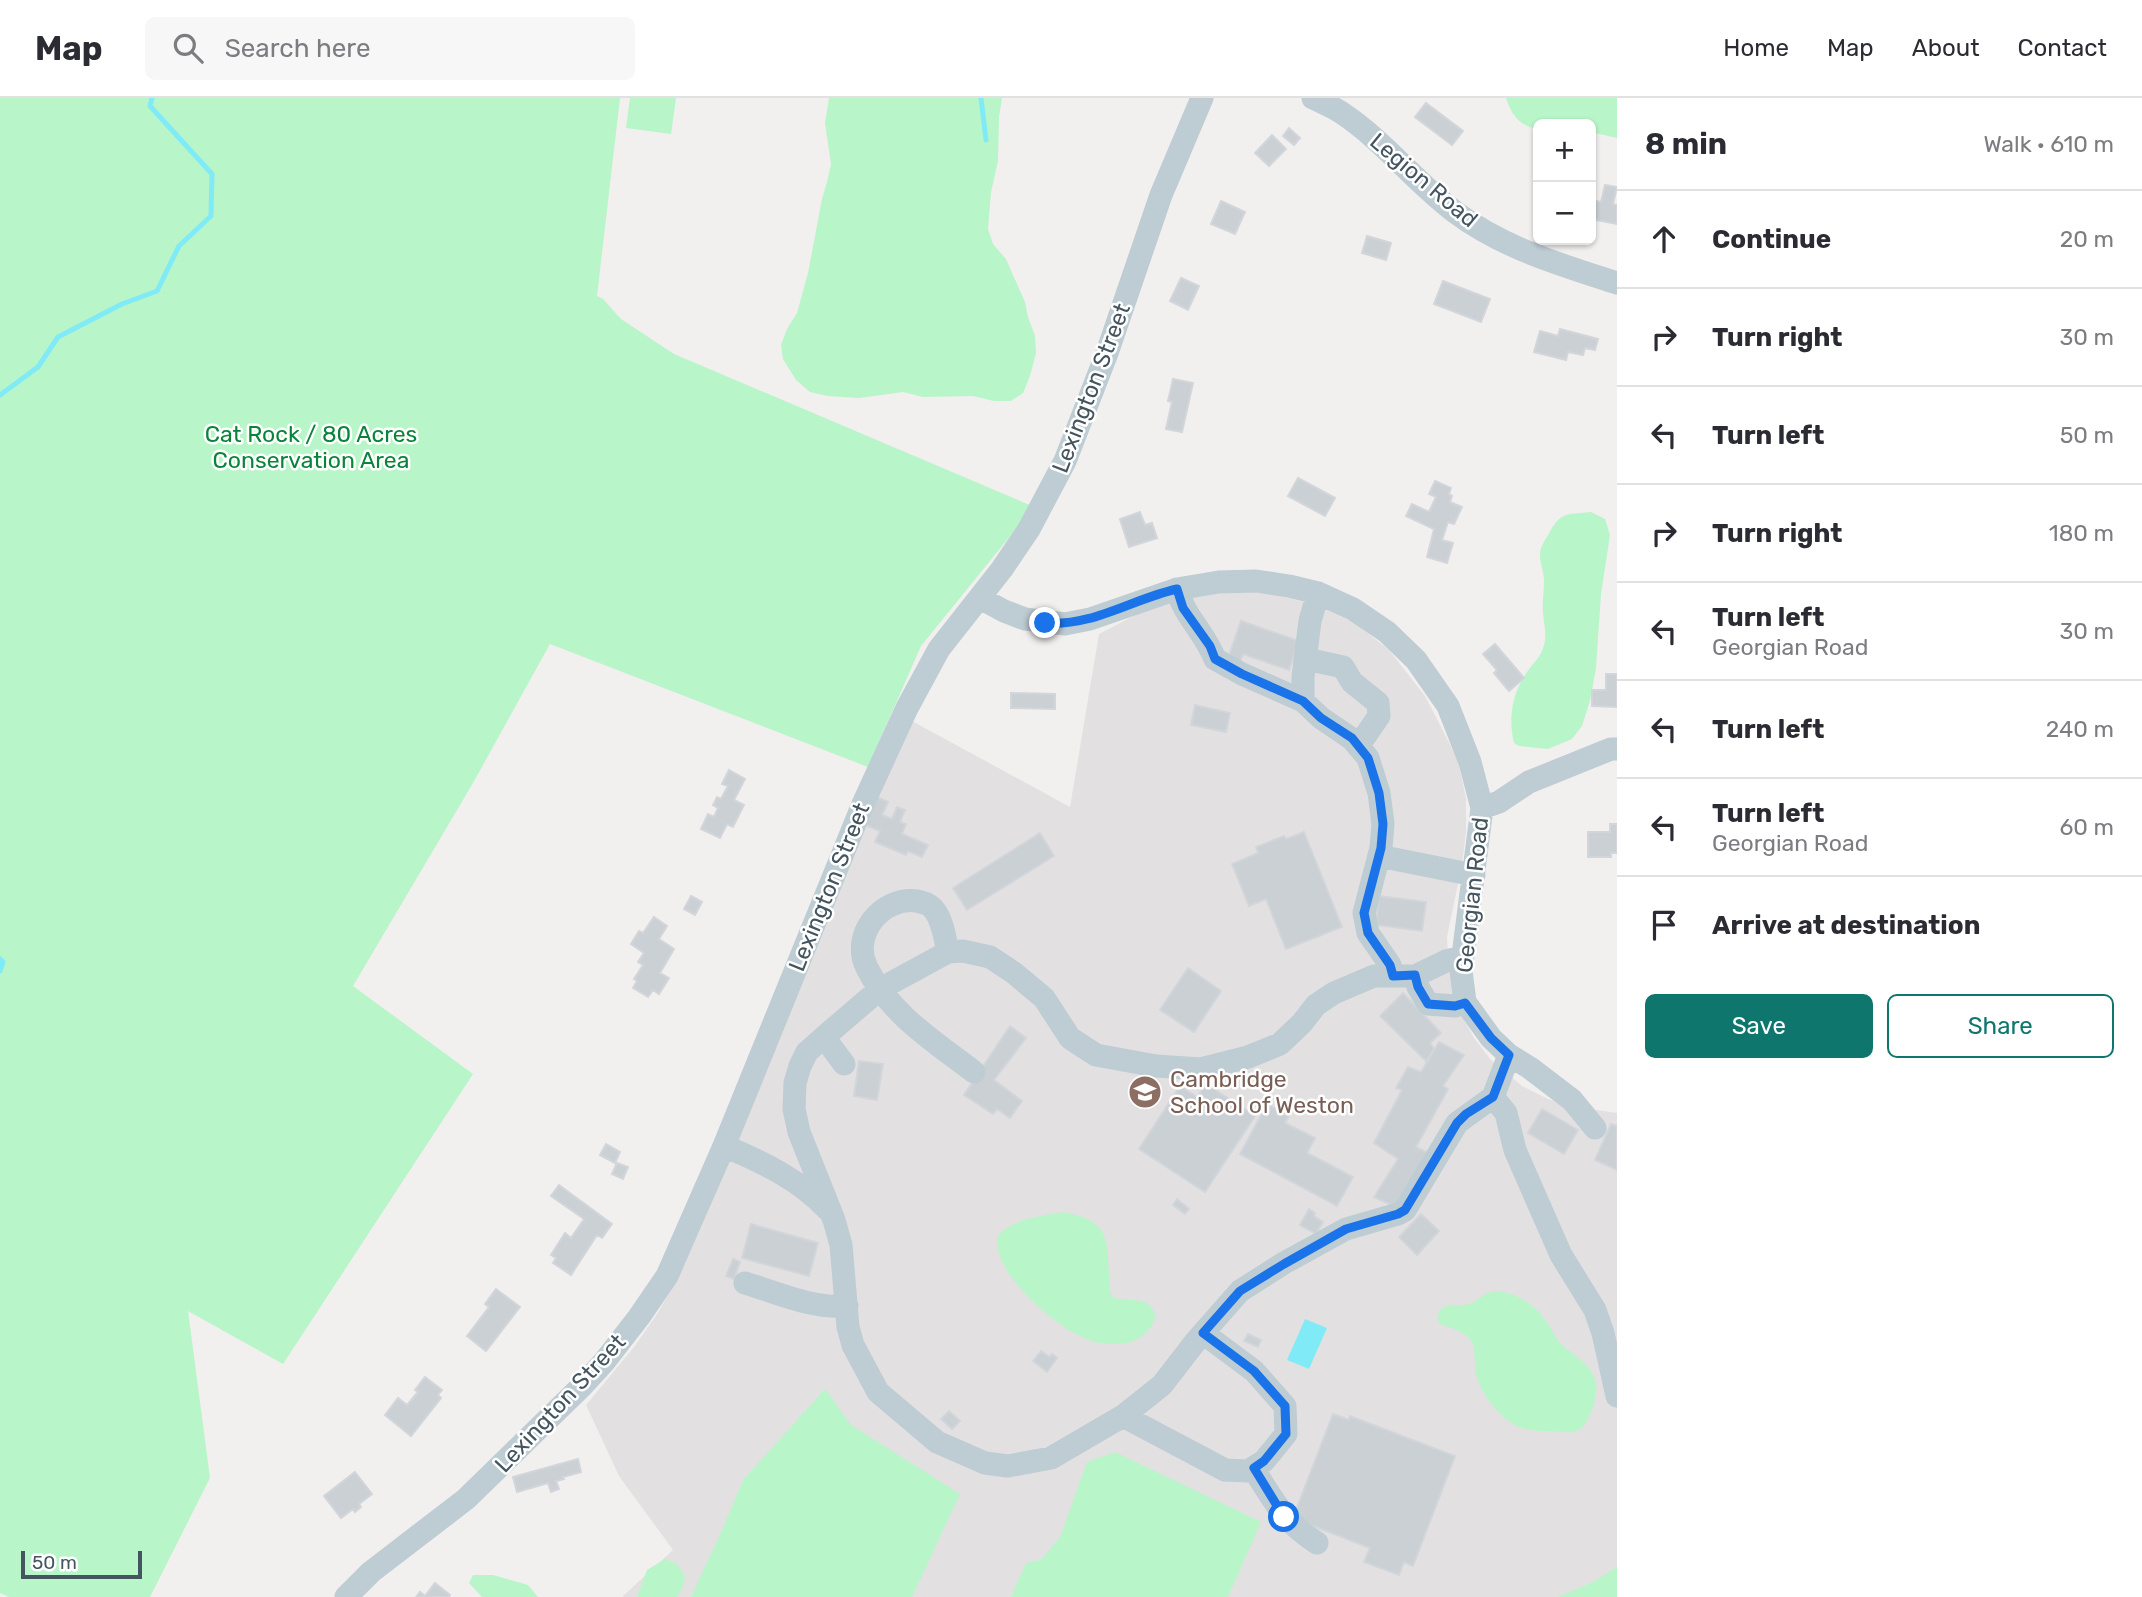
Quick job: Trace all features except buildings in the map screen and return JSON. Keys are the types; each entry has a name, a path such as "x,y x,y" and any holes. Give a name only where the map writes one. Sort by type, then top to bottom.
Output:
{"street":[{"name":"Lexington Street","path":"346,1597 371,1572 472,1494 604,1362 667,1276 724,1146 892,737 933,659 1029,529 1065,461 1107,354 1159,203 1202,98"},
{"name":"Legion Road","path":"1314,98 1359,126 1440,201 1475,225 1529,253 1617,283"},
{"name":"Georgian Road","path":"980,598 1025,619 1065,624 1090,619 1177,589 1219,582 1256,581 1318,593 1378,624 1408,651 1428,675 1454,719 1470,762 1482,808 1463,957 1461,981 1465,1003 1491,1038 1509,1055 1572,1100 1595,1128"},
{"path":"1177,589 1183,608 1210,646 1215,659 1303,701 1321,718 1359,745 1368,758 1382,807 1383,824 1379,856 1364,913 1368,933 1390,965 1418,987 1428,1004 1455,1006 1465,1003"},
{"path":"1303,701 1302,685 1310,621 1318,593"},
{"path":"1306,659 1338,664 1343,667 1352,682 1376,700 1379,706 1377,719 1359,745"},
{"path":"1482,808 1499,802 1528,782 1617,749"},
{"path":"1379,856 1475,875"},
{"path":"948,952 936,912 929,904 907,901 888,905 878,913 869,926 863,946 866,966 902,1016 974,1072"},
{"path":"1463,957 1404,976 1374,976 1334,993 1316,1005 1280,1044 1248,1057 1201,1069 1156,1066 1096,1055 1070,1038 1044,998 990,957 963,951 948,952 880,989 812,1048 803,1059 795,1083 795,1117 841,1245 851,1338 856,1353 878,1392 937,1442 985,1463 1008,1466 1051,1458 1123,1416 1162,1385 1240,1291 1346,1229 1405,1210 1457,1123 1493,1097 1509,1055"},
{"path":"824,1037 844,1064"},
{"path":"1493,1097 1506,1113 1515,1150 1561,1255 1595,1310 1617,1396"},
{"path":"724,1146 758,1160 809,1193 831,1212"},
{"path":"758,1160 776,1163 807,1154"},
{"path":"745,1283 812,1303 847,1306"},
{"path":"1123,1416 1225,1470 1248,1471 1264,1461 1286,1434 1285,1406 1254,1371 1203,1333"},
{"path":"1254,1468 1284,1517 1317,1543"}],"shaded area":[{"name":"Cambridge School of Weston","path":"1218,590 1274,594 1319,606 1355,623 1389,650 1425,696 1458,760 1466,798 1462,864 1447,937 1449,972 1462,1016 1491,1060 1522,1086 1570,1106 1617,1113 1617,1597 622,1597 673,1550 619,1476 586,1405 634,1347 677,1279 699,1232 865,825 912,721 1070,807 1099,634 1151,607"}],"green space":[{"name":"Cat Rock / 80 Acres Conservation Area","path":"0,98 620,98 597,296 621,319 674,354 1032,506 921,646 868,767 550,644 473,783 353,986 473,1074 283,1364 188,1311 210,1478 150,1597 9,1597 0,1593"},
{"path":"630,98 676,98 671,134 626,128"},
{"path":"829,98 1002,98 998,161 991,192 988,229 993,244 1006,259 1025,302 1035,336 1036,353 1023,393 1011,401 994,401 973,396 923,397 903,392 859,398 828,396 810,392 796,380 783,359 781,345 797,313 831,164 825,123"},
{"path":"1506,98 1617,98 1617,138 1596,133 1596,119 1533,119 1533,128 1518,119"},
{"path":"1591,512 1605,519 1610,535 1590,701 1582,726 1572,739 1548,749 1519,746 1514,743 1511,724 1515,697 1522,680 1541,653 1545,641 1541,549 1560,518 1569,514"},
{"path":"1061,1212 1079,1216 1100,1229 1108,1249 1110,1292 1113,1297 1141,1301 1153,1310 1155,1315 1152,1326 1138,1339 1117,1344 1105,1343 1073,1332 1043,1311 1007,1271 997,1246 997,1238 1002,1232 1017,1223"},
{"path":"1493,1291 1508,1293 1530,1304 1549,1325 1561,1344 1591,1372 1596,1384 1595,1399 1587,1420 1577,1431 1531,1430 1519,1427 1505,1418 1492,1405 1478,1382 1472,1342 1462,1333 1440,1324 1437,1318 1443,1307 1466,1305"},
{"path":"825,1389 851,1425 960,1494 912,1597 691,1597 743,1480"},
{"path":"1115,1452 1261,1522 1228,1597 1011,1597 1026,1563 1041,1560 1060,1537 1087,1462"},
{"path":"665,1559 677,1564 685,1576 677,1597 637,1597 647,1570"},
{"path":"1617,1567 1617,1597 1558,1597 1593,1582"},
{"path":"473,1575 493,1575 528,1585 538,1597 482,1597 469,1583"}],"water":[{"path":"1305,1319 1327,1328 1309,1369 1287,1360"}],"waterway":[{"path":"0,395 38,367 58,337 122,304 157,291 179,246 211,216 212,174 150,106 152,98"},
{"path":"981,98 986,140"},
{"path":"0,959 3,962 0,971"}],"place":[{"name":"Cambridge School of Weston","path":"1145,1092"}],"route":[{"path":"1045,623 1065,624 1090,619 1177,589 1183,608 1210,646 1215,659 1303,701 1321,718 1352,738 1368,758 1382,807 1381,848 1364,913 1368,933 1390,965 1393,976 1415,975 1418,987 1428,1004 1455,1006 1465,1003 1491,1038 1509,1055 1493,1097 1457,1123 1405,1210 1346,1229 1284,1264 1240,1291 1203,1333 1254,1371 1285,1406 1286,1434 1264,1461 1254,1468 1284,1517"}]}
